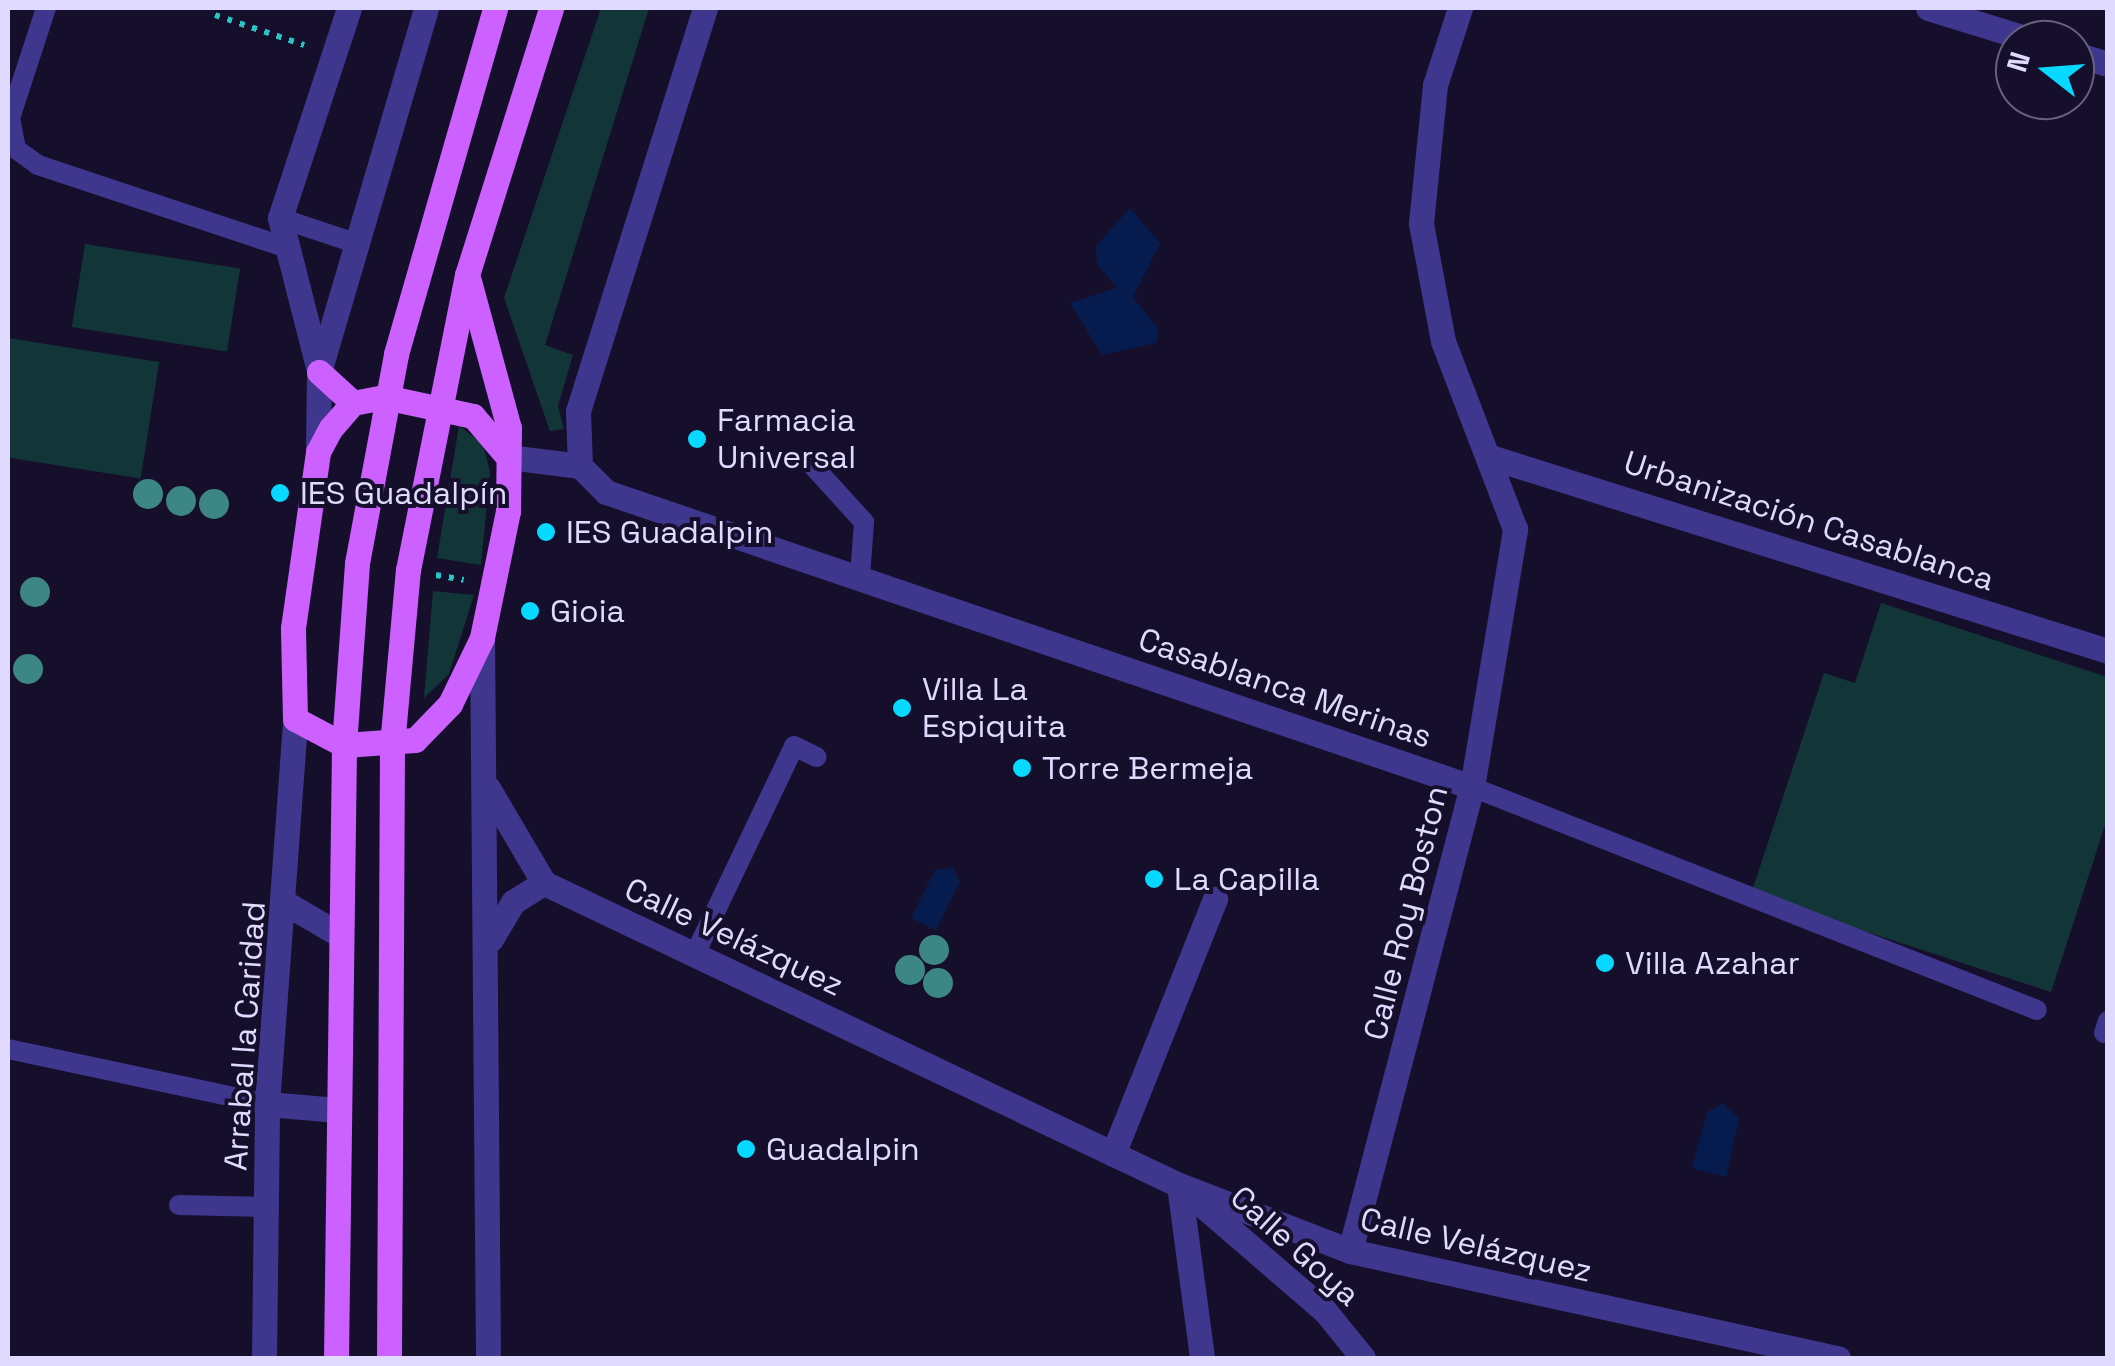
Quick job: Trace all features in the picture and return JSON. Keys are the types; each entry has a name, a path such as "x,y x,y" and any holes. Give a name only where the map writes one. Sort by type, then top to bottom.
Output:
{"main road":[{"path":"336,1358 344,745 357,563 385,397 495,8"},
{"path":"389,1358 392,745 408,570 436,407 467,275 550,8"},
{"path":"467,275 503,390 508,457 504,544 482,638 434,725 392,745 344,745 295,719 289,668 318,452 353,402 385,397 473,416 508,457"},
{"path":"319,372 353,402"}],"street":[{"path":"319,372 280,218 349,8"},
{"path":"318,452 319,372 352,242 426,8"},
{"path":"508,457 580,466 578,412 705,8"},
{"name":"Calle Roy Boston","path":"1350,1250 1472,787 1515,529 1443,341 1421,224 1435,84 1460,8"},
{"path":"1928,8 1995,29"},
{"name":"Urbanización Casablanca","path":"1490,457 2105,647"},
{"name":"Casablanca Merinas","path":"580,466 606,492 1472,787"},
{"path":"482,638 488,788 488,1358"},
{"name":"Arrabal la Caridad","path":"264,1358 267,1104 287,904 295,719"},
{"path":"488,788 544,883 512,902 488,945"},
{"name":"Calle Velázquez","path":"544,883 1179,1185 1350,1250 1838,1358"},
{"path":"1113,1154 1215,900"},
{"path":"287,904 340,934"},
{"path":"267,1104 338,1110"},
{"path":"1179,1185 1202,1358"},
{"name":"Calle Goya","path":"1179,1185 1325,1311 1364,1358"}],"lane":[{"path":"46,8 10,118 16,149 38,165 285,247"},
{"path":"280,218 352,242"},
{"path":"814,466 864,522 860,577"},
{"path":"696,954 794,746 817,756"},
{"name":"Casablanca Merinas","path":"1472,787 2036,1010"},
{"path":"8,1049 267,1104"},
{"path":"179,1205 266,1207"}],"path":[{"path":"214,14 334,55"}],"green space":[{"path":"601,8 649,8 545,345 573,355 558,406 564,429 550,431 504,298"},
{"path":"85,244 240,269 227,352 72,327"},
{"path":"8,338 159,362 141,478 8,457"},
{"path":"459,426 483,444 490,472 481,565 437,558"},
{"path":"433,591 474,595 449,674 424,698"},
{"path":"1881,603 2107,677 2107,819 2051,992 1751,894 1824,673 1855,683"}],"water":[{"path":"1130,208 1160,243 1133,297 1159,330 1156,343 1102,355 1070,303 1117,288 1097,264 1096,246"},
{"path":"953,868 960,882 936,930 911,918 935,870"},
{"path":"1723,1103 1739,1119 1726,1177 1692,1168 1707,1112"}],"place":[{"name":"Farmacia Universal","path":"697,439"},
{"name":"IES Guadalpín","path":"280,493"},
{"name":"IES Guadalpin","path":"546,532"},
{"name":"Gioia","path":"530,611"},
{"name":"Villa La Espiquita","path":"902,708"},
{"name":"Torre Bermeja","path":"1022,768"},
{"name":"La Capilla","path":"1154,879"},
{"name":"Villa Azahar","path":"1605,963"},
{"name":"Guadalpin","path":"746,1149"}]}
